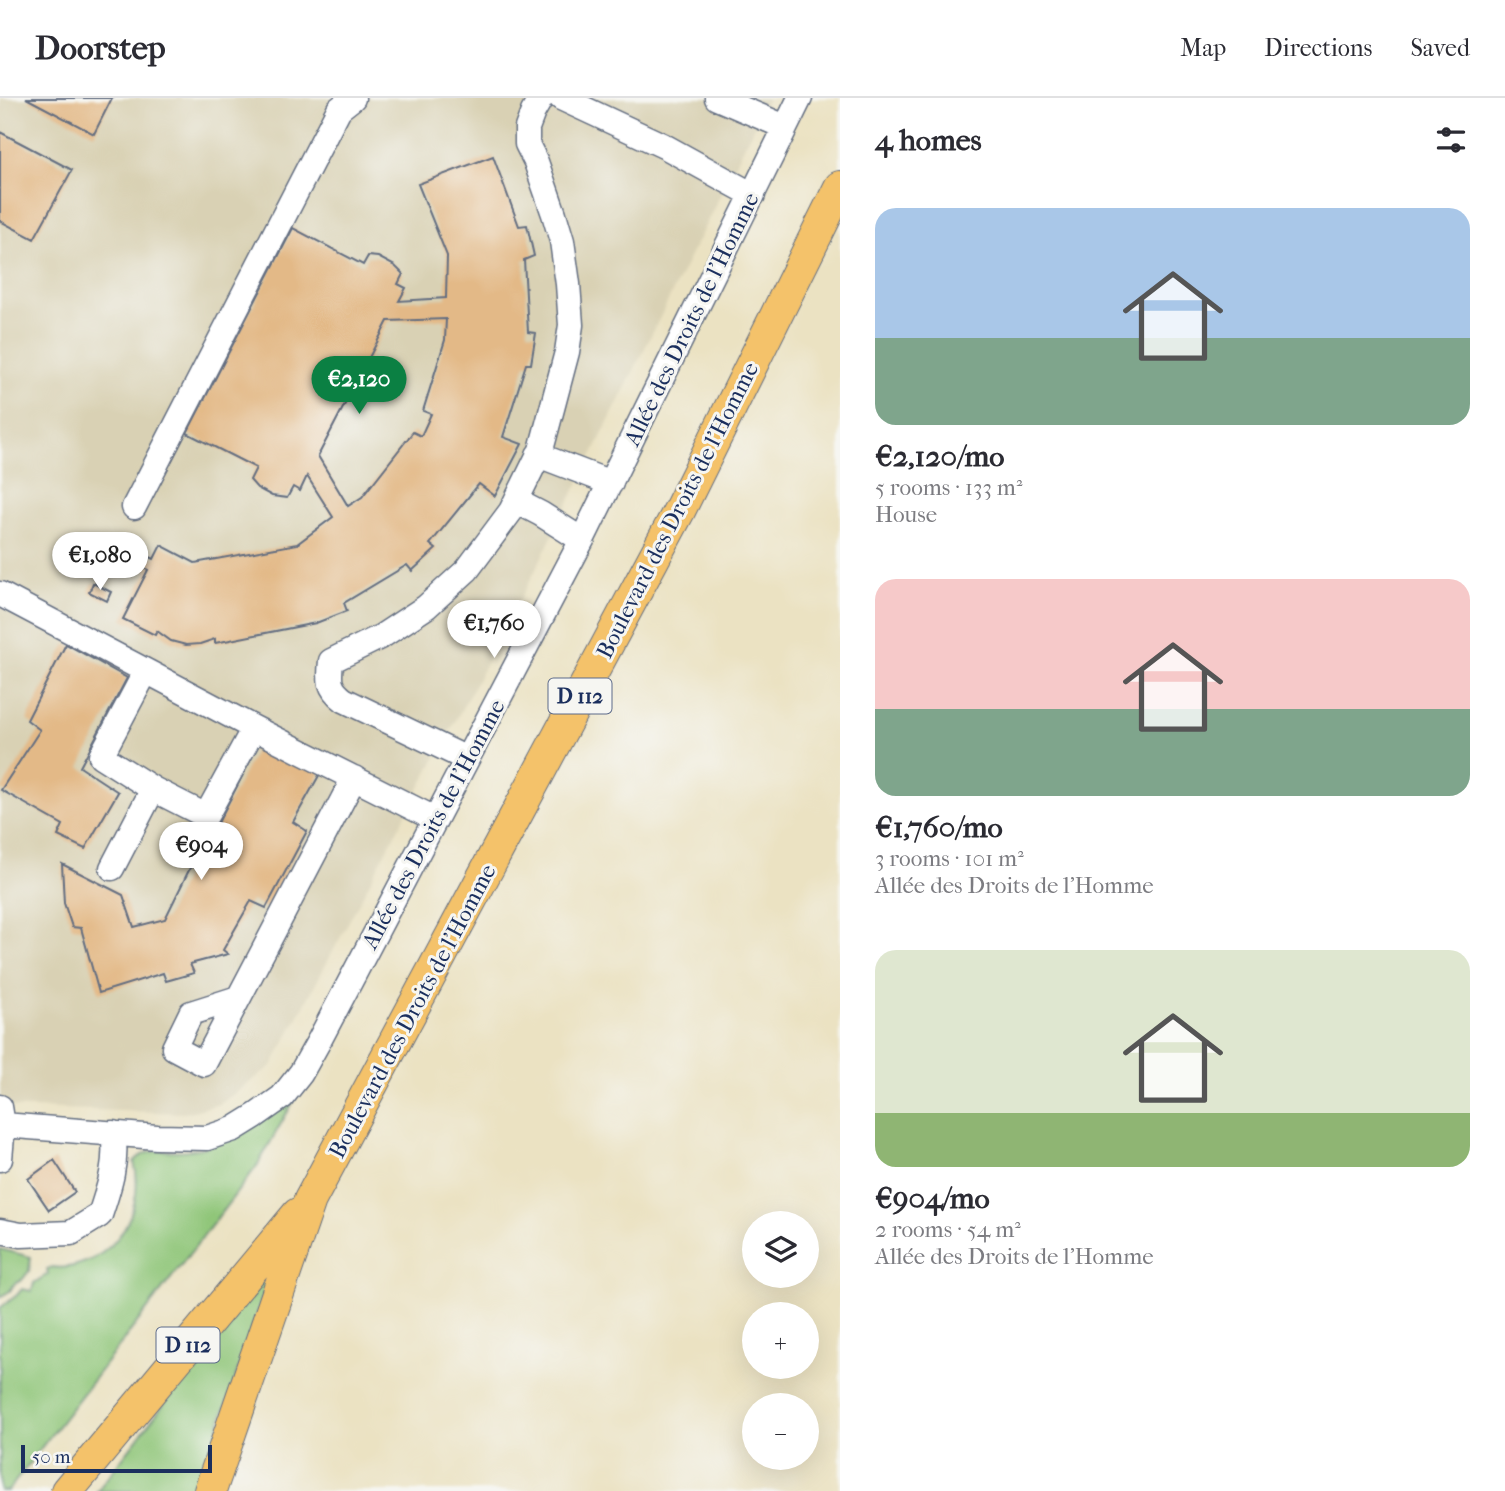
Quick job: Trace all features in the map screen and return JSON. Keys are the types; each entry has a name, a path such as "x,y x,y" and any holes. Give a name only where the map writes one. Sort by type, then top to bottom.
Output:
{"main road":[{"name":"Boulevard des Droits de l'Homme","path":"210,1491 310,1200 680,509 840,187"},
{"name":"Boulevard des Droits de l'Homme","path":"66,1491 310,1200"}],"street":[{"path":"134,507 340,109 353,98"},
{"path":"467,759 334,693 330,683 331,661 382,636 426,607 467,569 511,511 541,450 567,352 571,326 562,241 536,162 527,144 527,128 541,98"},
{"path":"561,98 664,146 753,195"},
{"path":"716,98 785,127"},
{"name":"Allée des Droits de l'Homme","path":"1,1116 113,1133 206,1138 234,1129 256,1116 282,1097 301,1073 582,540 800,98"},
{"path":"538,455 611,483"},
{"path":"516,501 582,540"},
{"path":"0,594 254,728 435,819"},
{"path":"146,671 101,756 153,789 206,816 254,728"},
{"path":"238,998 354,778"},
{"path":"112,868 153,789"},
{"path":"0,1159 1,1116"},
{"path":"0,1231 20,1236 71,1233 100,1215 113,1176 113,1133"}],"shaded area":[{"path":"0,98 768,98 535,571 272,1066 220,1104 185,1113 0,1107"}],"green space":[{"path":"296,1097 257,1166 8,1491 0,1491 0,1308 22,1289 32,1291 34,1283 48,1274 47,1269 80,1264 107,1249 127,1224 133,1209 137,1178 134,1162 140,1157 146,1153 190,1150 219,1143 246,1130"},
{"path":"0,1249 31,1257 29,1271 10,1291 0,1297"},
{"path":"273,1266 197,1491 97,1491 263,1276"}],"building":[{"path":"26,98 112,98 94,134"},
{"path":"0,132 72,170 34,239 0,221"},
{"path":"493,156 519,226 527,225 534,256 524,260 528,332 536,333 531,364 526,364 503,437 522,444 495,496 479,484 430,544 436,549 412,571 407,565 344,603 347,611 316,623 215,643 215,639 186,645 171,641 157,631 155,635 123,619 148,570 134,563 140,552 154,559 161,545 195,563 297,544 333,517 307,476 300,491 293,487 287,498 272,496 257,488 250,480 256,468 187,433 293,228 363,265 368,256 378,257 395,266 403,274 398,284 406,288 399,301 446,298 447,256 418,184","holes":["446,319 445,340 423,411 431,414 421,436 413,432 362,497 348,506 318,456 388,321"]},
{"path":"93,583 111,592 107,601 89,592"},
{"path":"66,644 127,678 80,767 118,792 85,849 58,836 63,825 1,790 40,730 27,720"},
{"path":"260,742 321,772 293,822 307,831 266,908 251,901 223,950 228,954 190,964 194,973 166,981 163,973 99,993 81,928 72,927 64,903 62,864 123,895 134,927 165,919 191,866 195,867"},
{"path":"54,1160 75,1192 49,1210 28,1179"}]}
